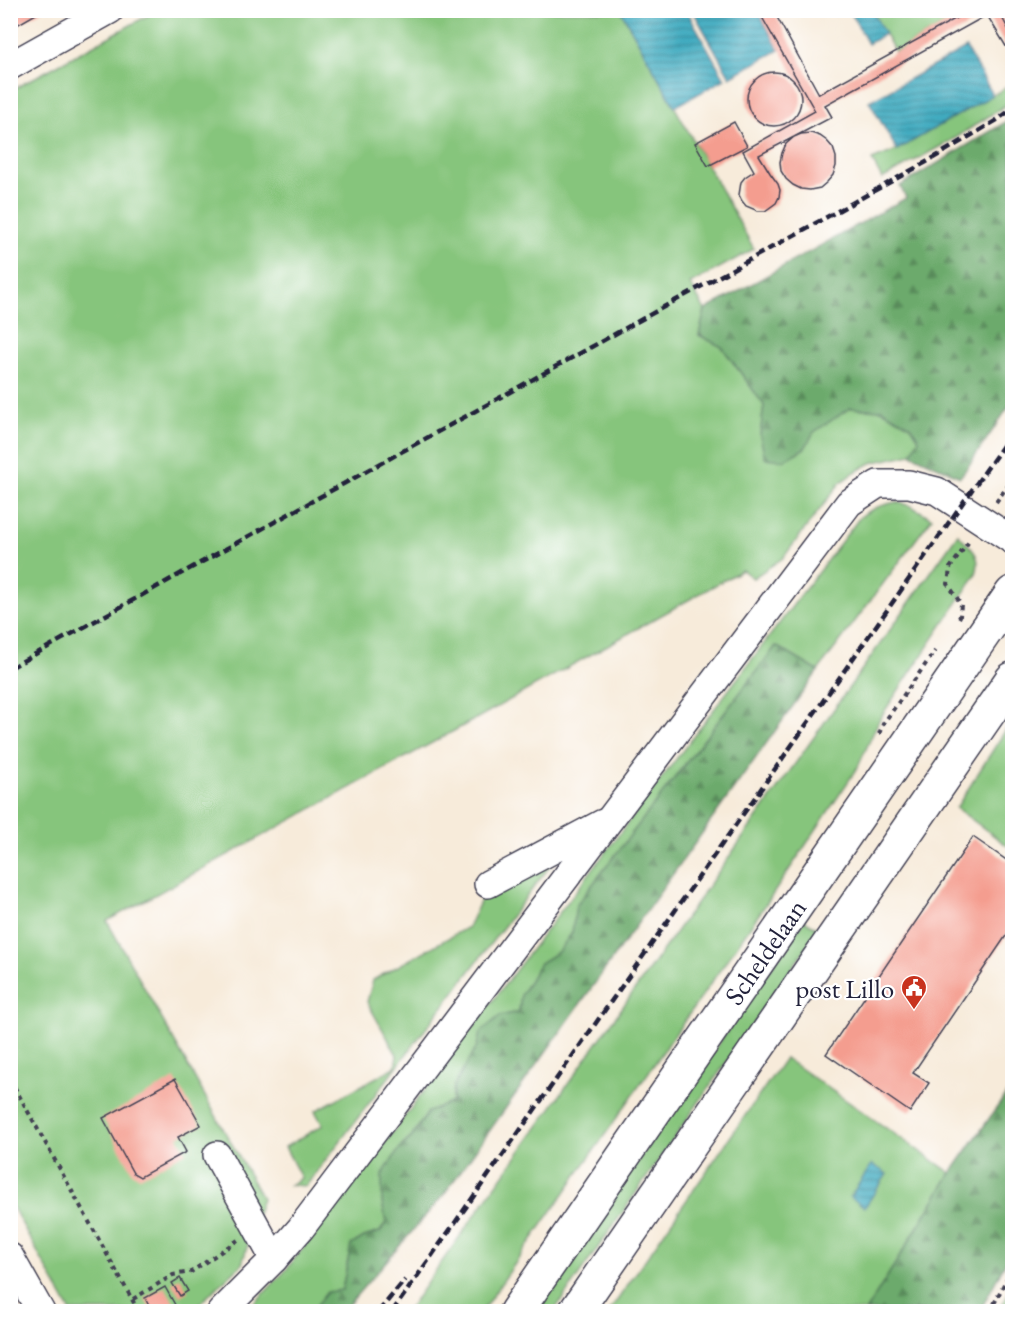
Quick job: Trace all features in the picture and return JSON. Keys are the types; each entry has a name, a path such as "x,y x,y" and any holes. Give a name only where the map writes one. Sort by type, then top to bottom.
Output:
{"main road":[{"name":"Scheldelaan","path":"516,1311 1012,593"},
{"name":"Scheldelaan","path":"575,1311 1012,679"}],"street":[{"path":"10,66 110,10"},
{"path":"221,1311 274,1259 301,1228 849,502 878,484 909,484 937,491 1012,540"},
{"path":"488,884 610,819"},
{"path":"217,1155 274,1259"},
{"path":"10,1257 41,1311"}],"path":[{"path":"10,1079 139,1311"},
{"path":"133,1299 173,1275 191,1272 247,1234 254,1221"},
{"path":"990,1311 1012,1268"}],"green space":[{"path":"156,11 621,11 754,249 690,284 705,310 699,335 722,347 764,405 760,436 784,460 805,448 814,432 850,408 882,410 911,426 920,439 911,454 871,463 840,483 783,558 753,578 742,570 107,921 262,1198 242,1264 192,1311 70,1311 11,1204 10,91"},
{"path":"872,11 971,11 895,52"},
{"path":"1012,84 1012,101 957,137 882,179 872,160 897,150"},
{"path":"1012,118 1012,402 967,468 960,477 911,454 919,439 911,426 883,410 850,408 814,432 805,448 784,460 765,458 760,436 764,405 722,347 699,335 705,310 906,198 900,186"},
{"path":"896,502 911,506 932,518 818,671 776,646 576,906 572,933 558,952 540,963 521,995 519,1012 500,1016 480,1034 477,1046 454,1086 452,1102 428,1112 411,1137 400,1148 382,1202 386,1222 380,1232 364,1237 351,1245 342,1290 316,1306 315,1311 246,1312 285,1271 345,1195 860,517 877,507"},
{"path":"958,534 975,553 978,563 975,576 880,718 858,767 771,897 482,1311 407,1311"},
{"path":"776,646 818,671 443,1196 343,1311 315,1311 316,1306 327,1292 342,1290 351,1245 364,1237 380,1232 386,1222 382,1202 382,1175 400,1148 412,1137 428,1112 452,1102 454,1086 477,1046 480,1034 500,1016 519,1012 521,995 540,963 558,952 572,933 576,906"},
{"path":"1012,720 1012,849 956,808"},
{"path":"556,858 306,1186 290,1185 301,1178 285,1147 323,1125 315,1111 395,1067 397,1055 367,1002 373,980 468,927 482,898"},
{"path":"804,920 819,929 554,1311 533,1312"},
{"path":"785,1058 951,1173 866,1311 609,1312"},
{"path":"1012,1086 1012,1250 980,1311 866,1311 951,1173"},
{"path":"1012,1286 1012,1311 999,1311"}],"water":[{"path":"621,11 687,11 725,79 675,107"},
{"path":"693,11 758,11 779,50 730,77"},
{"path":"850,11 872,11 885,34 868,44"},
{"path":"966,48 993,95 897,150 869,101"},
{"path":"872,1164 887,1174 865,1207 850,1197"}],"building":[{"path":"13,10 43,10 10,29 10,12"},
{"path":"758,10 773,10 819,94 971,10 998,10 1012,36 1012,51 1010,53 987,15 825,105 832,117 759,155 780,190 776,203 765,211 758,211 746,206 739,195 741,182 754,171 743,151 815,111"},
{"path":"769,72 779,72 789,76 797,84 801,99 797,114 789,122 779,126 769,126 759,122 751,114 747,104 747,94 751,84 759,76"},
{"path":"734,122 747,146 708,166 695,143"},
{"path":"811,133 820,136 833,148 836,166 833,175 820,188 801,189 786,179 781,171 782,153 786,144 794,137"},
{"path":"973,837 1012,864 1012,927 913,1073 929,1083 910,1112 826,1054"},
{"path":"175,1079 201,1125 178,1137 186,1152 140,1177 133,1173 103,1118"},
{"path":"180,1278 188,1291 180,1296 172,1283"},
{"path":"165,1287 179,1312 152,1312 145,1298"}],"railway":[{"path":"10,668 930,160 1012,109"},
{"path":"392,1312 1012,433"},
{"path":"378,1312 405,1280"}],"place":[{"name":"post Lillo","path":"914,1011"}]}
